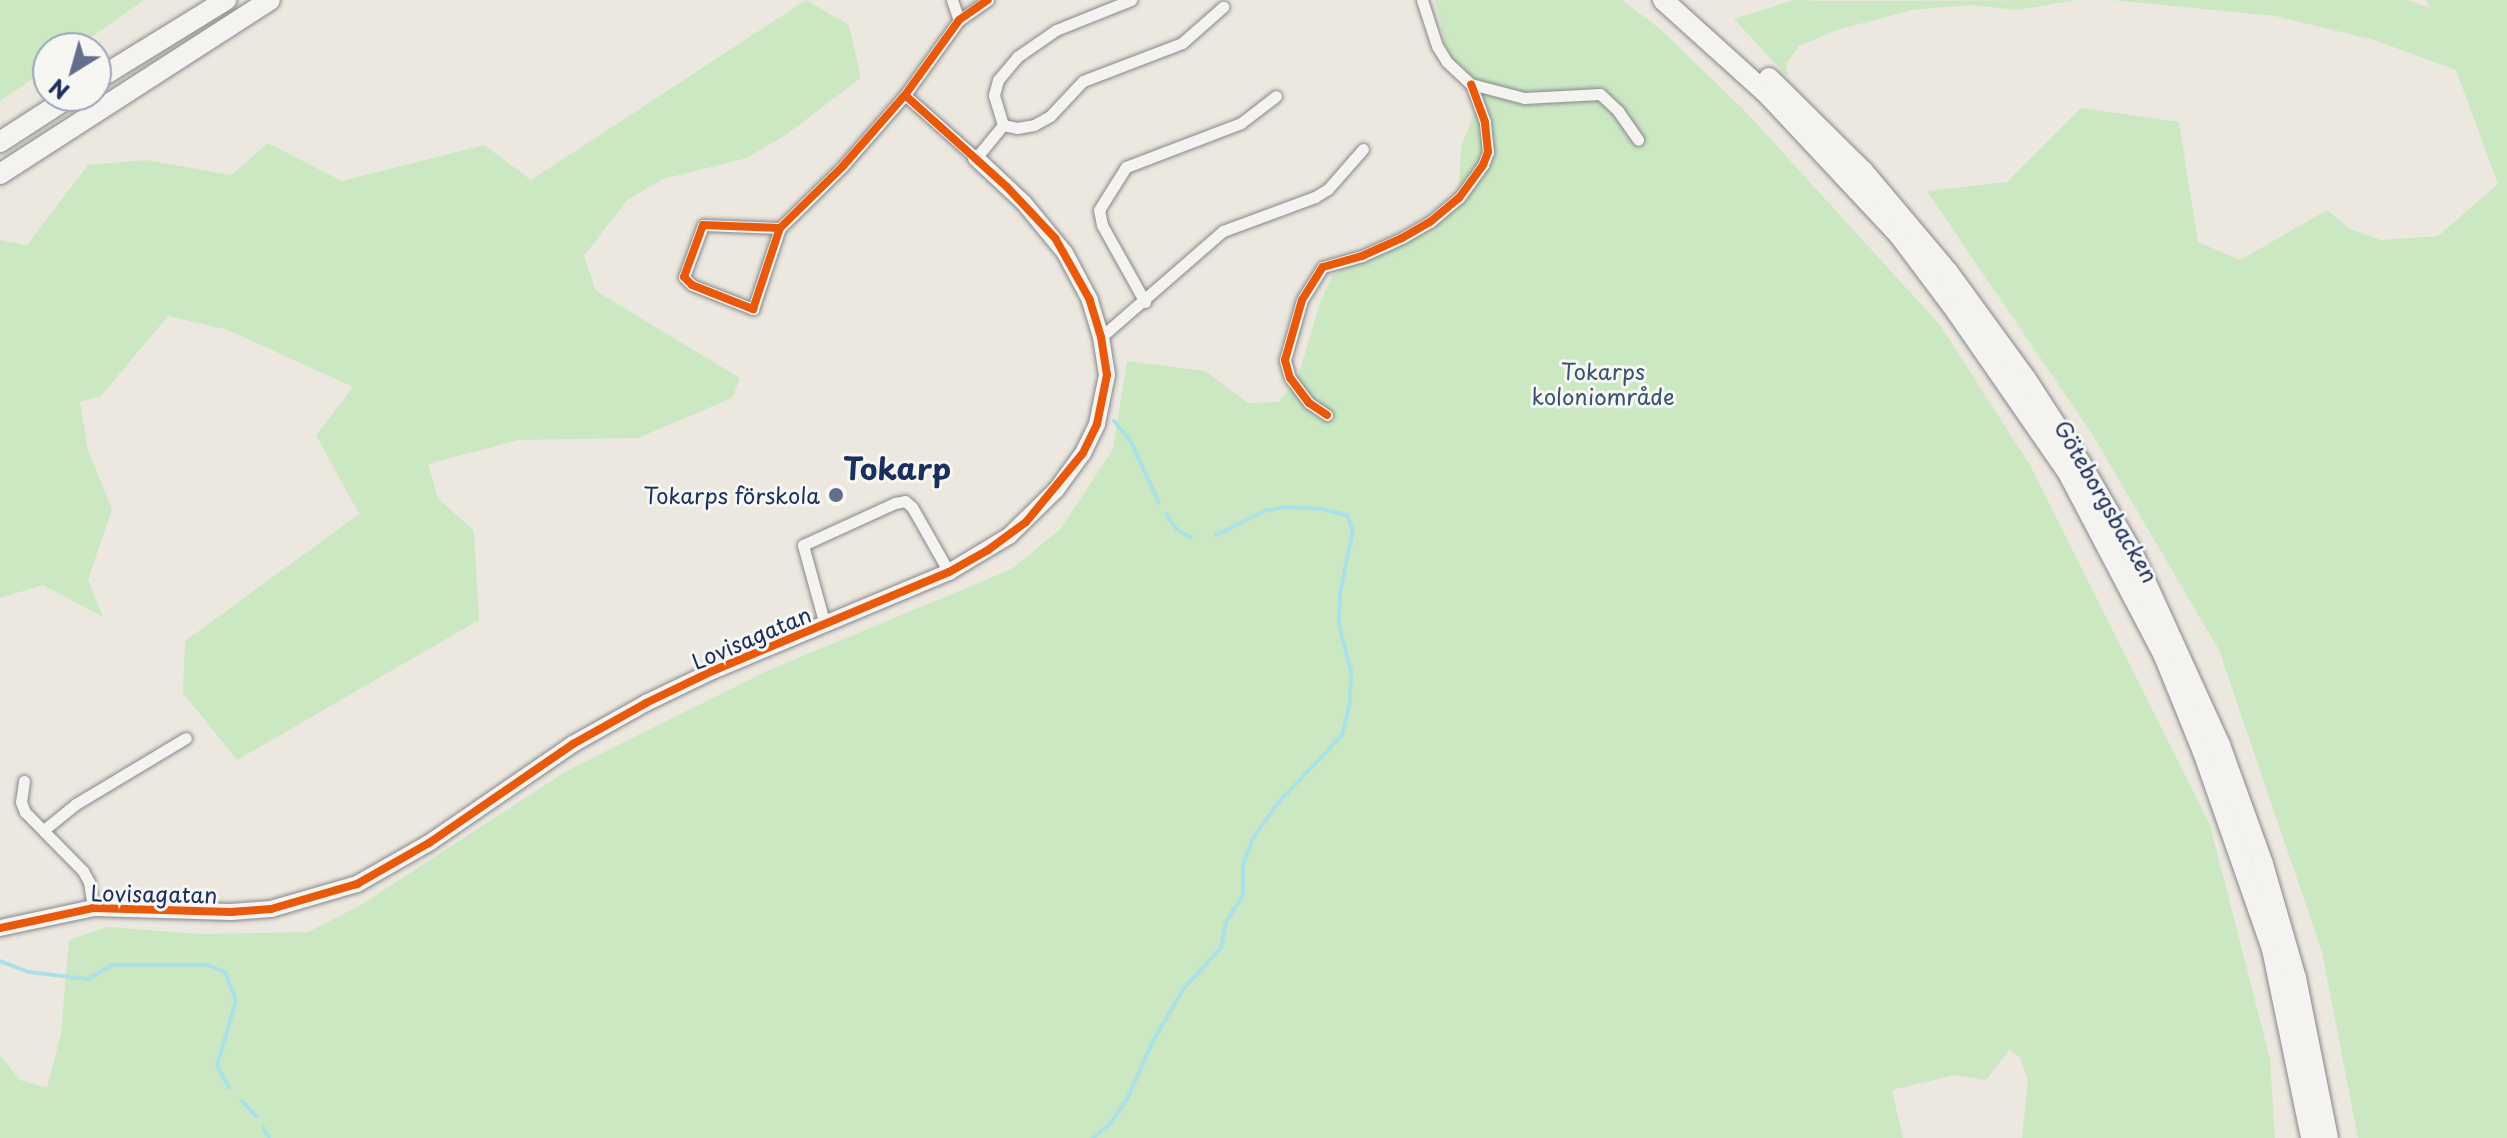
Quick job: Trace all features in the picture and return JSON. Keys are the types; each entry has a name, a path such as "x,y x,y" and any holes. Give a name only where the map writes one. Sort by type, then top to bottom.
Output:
{"highway":[{"path":"4,172 270,0"},
{"name":"Göteborgsbacken","path":"1663,0 1768,95 1899,235 1975,337 2068,473 2164,656 2203,752 2272,949 2311,1138"},
{"name":"Göteborgsbacken","path":"1684,0 1830,136 1948,272 2026,379 2133,554 2220,745 2263,864 2296,978 2328,1138"},
{"path":"112,70 217,5"},
{"path":"0,142 46,112"}],"street":[{"path":"952,0 959,20"},
{"path":"780,228 703,225 684,277 692,285 753,309 780,228 843,166 905,95 959,20 988,0"},
{"path":"1003,125 994,95 998,80 1017,57 1056,30 1131,0"},
{"path":"1422,0 1437,46 1457,73 1471,84 1524,98 1600,94 1618,111 1638,140"},
{"path":"1003,125 1017,128 1034,125 1050,116 1083,81 1182,43 1223,7"},
{"path":"1327,415 1309,403 1290,378 1285,360 1302,300 1323,267 1371,252 1402,238 1430,222 1459,198 1483,165 1488,152 1485,122 1471,84"},
{"name":"Lovisagatan","path":"0,928 92,902 259,910 308,901 357,884 397,864 573,744 634,710 710,672 949,572 988,550 1026,522 1056,490 1083,453 1104,402 1107,375 1101,337 1086,291 1055,238 1024,203 905,95"},
{"path":"1145,302 1102,225 1099,210 1126,167 1241,123 1276,96"},
{"path":"976,158 1003,125"},
{"path":"1101,337 1145,302 1223,231 1315,197 1328,189 1363,149"},
{"path":"825,625 803,545 895,503 905,501 912,507 949,572"},
{"path":"45,829 76,804 186,738"},
{"name":"Lovisagatan","path":"24,781 21,802 25,812 83,871 92,902"}],"green space":[{"path":"0,0 144,0 99,32 32,32 32,79 0,101"},
{"path":"806,0 849,25 861,78 787,134 747,158 663,179 627,200 584,256 596,291 740,378 732,398 638,438 518,440 428,464 438,498 474,531 479,620 237,760 183,693 185,641 359,514 316,435 353,387 228,330 168,316 101,396 80,402 88,450 112,509 88,580 103,617 43,585 0,598 0,240 27,245 88,165 146,160 231,175 268,143 342,181 484,145 531,180"},
{"name":"Tokarps koloniområde","path":"1435,0 1622,0 1660,29 1746,112 1940,325 2030,465 2210,825 2270,1059 2275,1138 2022,1138 2028,1080 2020,1057 2009,1050 1986,1080 1955,1075 1892,1090 1903,1138 0,1138 0,1055 20,1080 47,1088 61,1034 69,940 107,927 200,934 308,932 359,906 568,770 769,670 1012,569 1061,528 1113,449 1127,361 1205,371 1248,403 1279,402 1298,377 1320,303 1332,275 1458,210 1461,147 1485,85 1450,62"},
{"path":"1794,0 2077,0 2017,10 1970,5 1912,10 1837,30 1799,46 1786,64 1788,77 1734,19"},
{"path":"2112,0 2407,0 2429,8 2426,0 2507,0 2507,1138 2358,1138 2322,952 2219,650 2092,434 1927,191 2007,182 2081,108 2179,122 2198,242 2240,260 2327,210 2350,229 2381,240 2438,236 2498,184 2456,70 2374,40 2275,16"}],"waterway":[{"path":"1114,421 1130,440 1159,503"},
{"path":"1093,1138 1109,1125 1127,1099 1153,1041 1184,988 1221,948 1226,922 1243,895 1243,865 1253,838 1278,803 1342,735 1350,703 1351,671 1339,625 1340,593 1353,531 1347,515 1322,509 1285,507 1264,511 1216,535"},
{"path":"1166,514 1177,530 1191,537"},
{"path":"0,961 29,972 88,979 112,965 207,965 225,972 236,1001 217,1065 229,1088"},
{"path":"242,1101 256,1116"},
{"path":"263,1127 269,1138"}],"cycle path":[{"path":"0,928 93,908 231,912 271,909 357,884 429,843 573,744 646,703 710,672 949,572 988,550 1026,522 1083,453 1097,424 1107,375 1101,337 1090,300 1055,238 1007,187 905,95 959,20 988,0"},
{"path":"1327,415 1309,403 1290,378 1285,360 1302,300 1323,267 1362,256 1402,238 1430,222 1459,198 1483,165 1488,152 1485,122 1471,84"},
{"path":"780,228 703,225 684,277 692,285 753,309 780,228 843,166 905,95"}],"place":[{"name":"Tokarps förskola","path":"836,495"}],"district":[{"name":"Tokarp","path":"897,468"}]}
